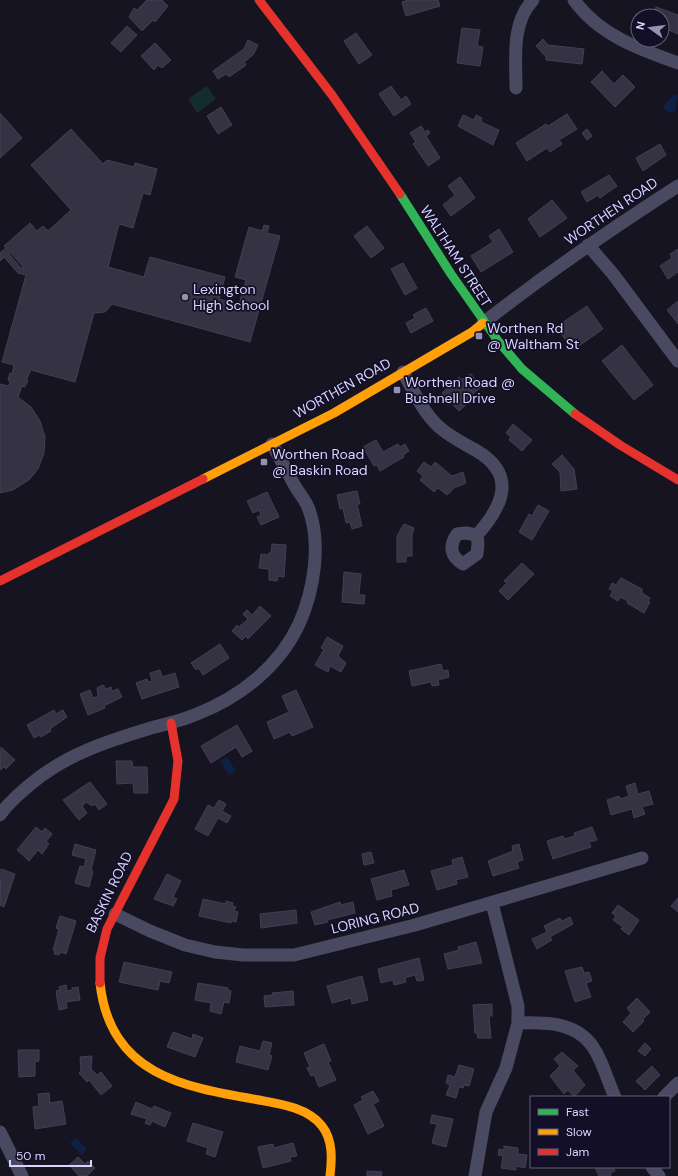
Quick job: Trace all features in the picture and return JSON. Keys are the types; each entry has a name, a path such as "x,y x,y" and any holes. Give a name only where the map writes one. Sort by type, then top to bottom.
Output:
{"main road":[{"name":"WALTHAM STREET","path":"259,0 318,74 341,107 495,339 530,377 558,402 605,437 678,480"},
{"name":"WORTHEN ROAD","path":"0,581 334,413 472,332 483,323"},
{"name":"BASKIN ROAD","path":"171,723 178,752 178,779 174,799 107,928 100,947 98,969 106,1016 118,1039 137,1061 157,1075 193,1087 289,1105 316,1120 329,1137 331,1164 330,1176"}],"street":[{"path":"516,88 517,38 527,7 533,0"},
{"path":"574,0 598,25 621,41 678,62"},
{"name":"WORTHEN ROAD","path":"483,323 588,245 678,186"},
{"path":"588,245 613,274 678,361"},
{"path":"403,372 422,406 437,425 454,439 478,451 492,463 500,475 503,489 498,505 477,534"},
{"path":"0,815 25,788 44,773 75,755 113,740 196,715 218,705 252,683 275,661 291,640 305,612 311,589 315,564 313,527 307,507 272,444"},
{"name":"LORING ROAD","path":"115,914 150,931 185,945 215,952 243,955 294,955 416,925 642,858"},
{"path":"475,1176 486,1112 506,1068 518,1023 518,1006 492,903"},
{"path":"518,1023 547,1022 573,1028 593,1047 615,1096"},
{"path":"665,1096 678,1084"},
{"path":"0,1132 22,1176"},
{"path":"653,1168 659,1176"}],"green space":[{"path":"207,86 216,99 197,113 188,99"}],"water":[{"path":"674,94 678,95 675,111 668,113 663,107"},
{"path":"227,757 236,771 229,775 220,761"},
{"path":"76,1138 87,1149 81,1155 70,1143"}],"building":[{"path":"147,0 162,0 168,6 155,22 153,20 142,31 129,17 134,8 137,10"},
{"path":"409,0 438,0 440,6 406,16 402,2"},
{"path":"670,12 678,15 678,34 670,31"},
{"path":"127,26 137,35 121,52 111,43"},
{"path":"462,28 480,30 477,46 483,47 480,66 457,63"},
{"path":"356,33 372,55 359,64 344,41"},
{"path":"543,39 548,45 584,49 582,64 546,60 546,57 536,46"},
{"path":"248,40 258,45 253,55 244,62 246,65 229,77 226,74 218,79 213,71 244,49"},
{"path":"155,43 171,60 162,68 158,65 154,70 141,56"},
{"path":"602,71 614,84 623,75 635,87 615,107 591,82"},
{"path":"391,86 401,100 406,96 411,104 394,116 379,94"},
{"path":"221,107 232,125 218,134 207,116"},
{"path":"0,113 22,138 0,158"},
{"path":"567,114 577,129 559,140 562,144 550,152 547,148 527,161 516,143 546,124 548,126"},
{"path":"463,115 474,120 476,115 482,118 481,122 499,130 493,145 458,126"},
{"path":"421,126 425,132 428,130 430,133 426,136 440,158 428,166 413,144 416,142 410,133"},
{"path":"71,129 103,164 107,160 134,167 135,163 157,169 150,195 143,193 133,228 119,224 108,267 144,277 150,257 225,277 219,299 239,304 246,280 235,277 249,227 262,231 264,225 269,226 267,233 280,236 250,342 112,304 105,312 94,313 75,382 31,370 26,380 28,380 25,387 22,386 18,397 31,407 40,421 45,437 44,453 38,469 29,480 13,490 0,493 0,384 9,386 10,381 8,380 10,373 12,374 14,365 2,362 26,275 18,273 4,257 0,261 0,253 6,248 4,246 30,223 37,231 43,226 48,231 71,210 31,165","holes":["10,252 24,268 21,268 9,254"]},
{"path":"587,129 592,136 587,140 582,133"},
{"path":"660,144 666,155 643,171 636,158"},
{"path":"609,175 617,186 600,198 598,195 587,202 581,192"},
{"path":"460,177 475,198 451,216 443,205 455,195 448,186"},
{"path":"552,200 567,218 540,237 528,219"},
{"path":"367,226 384,248 371,258 354,236"},
{"path":"499,229 513,252 481,272 471,256 493,242 489,236"},
{"path":"678,249 678,272 668,279 660,266 672,258 670,254"},
{"path":"403,263 417,288 405,295 391,269"},
{"path":"678,301 678,324 667,310"},
{"path":"587,306 603,329 573,350 556,327"},
{"path":"426,308 433,321 411,333 406,323 415,318 413,315"},
{"path":"622,345 653,385 634,400 602,361"},
{"path":"471,374 481,387 467,399 470,401 459,411 442,393 459,377 461,380"},
{"path":"513,424 532,440 522,451 509,440 511,437 506,433"},
{"path":"376,440 383,452 398,444 400,447 405,444 409,451 403,455 404,457 380,471 377,465 374,466 363,447"},
{"path":"562,455 574,469 577,489 561,491 560,472 552,464"},
{"path":"424,462 431,467 435,462 452,476 463,472 466,483 454,488 447,495 438,488 434,492 420,480 423,476 417,471"},
{"path":"357,491 360,504 357,504 362,526 352,529 350,522 346,523 343,508 340,509 337,495"},
{"path":"267,492 279,517 261,525 257,517 261,515 259,510 253,513 247,501"},
{"path":"538,505 549,511 532,540 519,532 529,514 532,516"},
{"path":"404,524 414,528 412,535 412,556 406,556 406,562 397,562 397,536"},
{"path":"272,544 286,545 284,577 278,576 277,581 269,580 269,569 259,568 261,554 269,555 269,553 271,553"},
{"path":"522,563 534,574 508,600 499,591 507,583 504,581"},
{"path":"344,572 361,574 359,595 365,595 364,604 342,602"},
{"path":"621,578 642,589 642,593 650,598 648,601 650,602 644,613 620,597 618,601 610,596 613,591 609,589 612,583 616,585"},
{"path":"260,606 271,616 248,639 246,636 242,640 232,631 237,625 239,627 248,619 243,614 247,610 252,615"},
{"path":"327,637 343,646 338,656 346,663 341,672 330,666 328,672 315,665 324,649 321,648"},
{"path":"220,644 229,658 203,675 198,668 196,670 191,663"},
{"path":"441,664 443,671 448,670 449,677 438,680 439,685 432,686 431,682 412,686 409,671"},
{"path":"160,670 162,677 175,673 179,687 142,699 136,683 147,679 148,682 152,681 150,673"},
{"path":"103,685 106,689 111,687 112,691 118,689 122,697 104,706 105,708 88,715 80,694 90,690 93,698 98,696 97,688"},
{"path":"296,690 313,727 292,736 290,732 274,739 267,722 289,712 282,696"},
{"path":"54,710 56,714 63,710 67,717 50,729 51,731 41,737 40,735 34,738 27,725"},
{"path":"237,725 252,751 242,757 236,747 211,763 201,746"},
{"path":"1,747 15,760 6,769 4,767 0,770"},
{"path":"116,761 132,761 133,767 147,767 148,793 134,793 133,783 117,784"},
{"path":"90,782 107,804 99,810 95,804 92,806 86,802 82,806 87,813 79,820 63,800"},
{"path":"635,783 638,794 649,791 653,804 642,807 645,814 634,818 632,809 611,815 607,800 619,796 620,799 629,796 626,786"},
{"path":"219,800 226,804 222,811 231,816 227,823 218,818 208,836 195,829 208,805 214,808"},
{"path":"36,827 42,832 45,828 52,834 46,842 49,844 42,854 38,850 29,861 17,850"},
{"path":"592,827 597,840 589,842 591,847 553,859 547,841 563,836 564,839 575,836 574,833"},
{"path":"75,844 96,850 89,887 75,883 80,866 84,867 86,859 72,855"},
{"path":"519,844 523,860 517,862 519,868 493,876 488,861 513,851 512,846"},
{"path":"371,852 374,863 364,865 362,854"},
{"path":"462,857 468,877 456,880 457,884 437,890 431,871 453,865 452,860"},
{"path":"1,869 15,874 4,907 0,905"},
{"path":"404,870 409,885 391,890 392,896 377,900 371,879"},
{"path":"167,874 181,881 173,897 177,899 173,906 154,899"},
{"path":"678,898 678,912 671,906"},
{"path":"203,899 226,904 226,901 233,903 232,906 236,907 234,911 238,912 236,922 232,921 231,923 199,916"},
{"path":"340,902 341,905 353,902 355,913 327,920 328,922 315,925 311,912"},
{"path":"618,905 639,920 629,935 621,929 623,927 613,920 616,916 612,913"},
{"path":"296,910 297,923 261,928 260,914"},
{"path":"60,916 76,921 66,954 60,952 59,955 54,954 55,951 53,950 59,929 56,928"},
{"path":"570,917 573,924 550,937 552,940 537,949 532,939 547,932 544,926 560,918 562,921"},
{"path":"476,942 482,963 448,969 444,954 459,950 458,947"},
{"path":"419,958 424,980 417,981 415,975 405,978 406,982 394,985 393,980 381,983 378,969"},
{"path":"124,962 172,972 169,983 160,981 158,990 119,982"},
{"path":"582,967 584,973 589,972 592,981 586,983 591,997 575,1002 565,971"},
{"path":"362,976 368,1000 352,1004 351,998 332,1003 327,986"},
{"path":"198,983 228,988 227,990 231,991 229,1003 224,1002 221,1014 210,1011 211,1003 195,1000"},
{"path":"66,985 67,991 78,987 80,1000 66,1002 67,1008 59,1010 56,991 60,990 59,987"},
{"path":"293,991 294,1005 265,1007 264,996 273,995 272,993"},
{"path":"637,998 650,1012 643,1019 644,1021 633,1032 623,1022 631,1013 627,1008"},
{"path":"492,1004 492,1016 489,1016 491,1038 478,1038 477,1033 475,1033 473,1005"},
{"path":"173,1032 192,1039 193,1034 203,1038 195,1057 167,1047"},
{"path":"263,1041 272,1043 269,1055 272,1056 268,1070 236,1062 240,1046 260,1051"},
{"path":"645,1043 651,1049 645,1056 638,1051"},
{"path":"324,1044 331,1061 328,1062 336,1080 319,1087 314,1075 311,1076 307,1068 310,1067 304,1053"},
{"path":"18,1050 39,1050 39,1061 35,1062 35,1076 19,1077"},
{"path":"562,1052 578,1066 573,1070 585,1085 575,1096 568,1090 564,1094 550,1076 560,1066 554,1059"},
{"path":"92,1056 91,1069 97,1075 101,1072 112,1086 101,1095 89,1080 87,1082 79,1073 81,1071 80,1057"},
{"path":"459,1065 474,1069 469,1086 464,1085 463,1088 459,1087 456,1098 446,1095 450,1085 446,1083 448,1075 455,1077"},
{"path":"652,1066 660,1075 645,1090 636,1081"},
{"path":"373,1091 379,1101 373,1104 384,1126 368,1134 354,1105 363,1100 361,1097"},
{"path":"49,1093 50,1103 62,1101 66,1124 35,1129 33,1107 39,1106 38,1094"},
{"path":"136,1102 152,1109 154,1106 171,1113 165,1127 152,1121 150,1125 145,1123 147,1119 131,1114"},
{"path":"432,1115 453,1119 446,1147 432,1143 437,1124 430,1123"},
{"path":"193,1123 223,1132 215,1157 206,1154 208,1148 187,1141"},
{"path":"293,1143 297,1156 290,1157 291,1161 263,1168 258,1147 273,1144 274,1148"},
{"path":"504,1146 518,1148 518,1154 527,1155 525,1168 516,1166 516,1170 501,1168 503,1156 498,1155 499,1149 504,1150"},
{"path":"78,1157 85,1164 88,1161 95,1168 87,1176 79,1176 69,1165"},
{"path":"595,1168 614,1168 615,1171 610,1173 611,1176 599,1176"},
{"path":"367,1171 382,1172 381,1176 367,1176"}],"traffic: fast":[{"path":"400,194 451,274 498,341 522,369 575,414"}],"traffic: slow":[{"path":"203,479 334,413 472,332 483,323"},
{"path":"100,983 107,1014 118,1038 135,1057 155,1071 178,1082 231,1095 285,1105 309,1115 326,1131 331,1150 330,1176"}],"traffic: jam":[{"path":"259,0 332,95 400,194"},
{"path":"575,414 620,445 678,480"},
{"path":"0,581 203,479"},
{"path":"100,983 100,958 107,929 174,799 178,761 171,723"}],"place":[{"name":"Lexington High School","path":"185,297"},
{"name":"Worthen Rd @ Waltham St","path":"479,336"},
{"name":"Worthen Road @ Bushnell Drive","path":"397,390"},
{"name":"Worthen Road @ Baskin Road","path":"264,462"}]}
